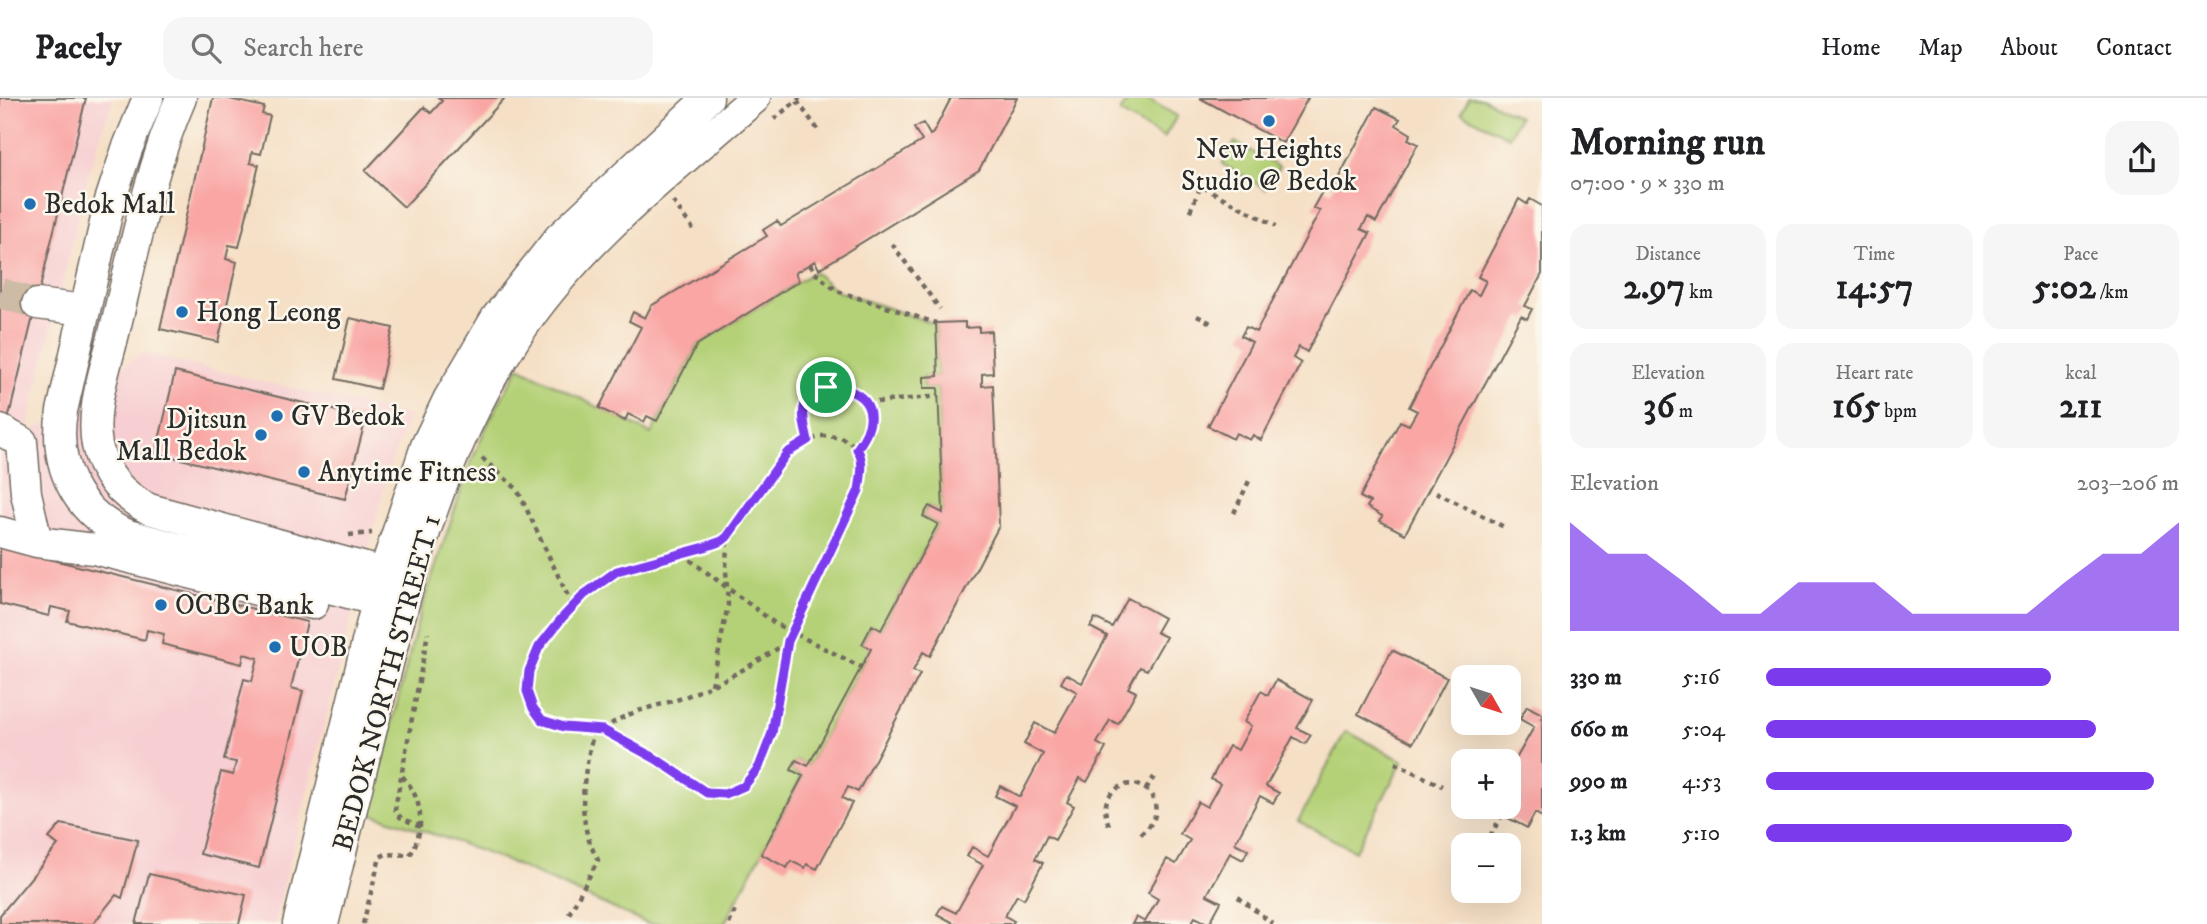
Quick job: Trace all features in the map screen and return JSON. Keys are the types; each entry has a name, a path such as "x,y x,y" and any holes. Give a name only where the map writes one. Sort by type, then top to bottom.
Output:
{"street":[{"path":"148,98 110,201 62,411 59,437 68,478 92,513 113,528 137,538 386,595"},
{"path":"181,98 153,173 100,390 96,430 97,444 104,465 120,489 149,509 386,595"},
{"name":"BEDOK NORTH STREET 1","path":"298,924 426,446 449,398 496,318 559,238 708,98"},
{"name":"BEDOK NORTH STREET 1","path":"323,924 386,595 473,409 517,335 578,257 641,196 755,98"},
{"path":"37,304 85,310"},
{"path":"0,430 22,442 26,493 37,542"},
{"path":"0,532 37,542 94,548 386,595"}],"path":[{"path":"797,101 819,131"},
{"path":"1190,211 1201,186 1276,226"},
{"path":"678,208 693,229"},
{"path":"891,244 940,309"},
{"path":"810,264 814,272 836,291 936,323"},
{"path":"1197,316 1211,323"},
{"path":"808,440 803,406 816,391 837,387 850,391 867,403 872,415 869,428 857,449"},
{"path":"867,403 939,396"},
{"path":"821,436 837,436 852,443 860,454 862,469 859,490 788,641 772,733 759,767 744,786 725,794 707,793 656,759 603,730 564,727 542,720 533,708 527,691 529,671 539,647 585,594 617,571 722,541 787,453 808,440 821,436"},
{"path":"492,466 517,489 573,607"},
{"path":"1234,513 1249,481"},
{"path":"1436,492 1506,528"},
{"path":"341,535 379,533"},
{"path":"712,686 729,587 726,570 727,537"},
{"path":"681,553 776,624 861,667"},
{"path":"420,827 403,820 396,813 396,797 428,633"},
{"path":"603,730 622,718 712,686 751,667 788,641"},
{"path":"569,914 598,860 589,843 582,807 585,770 594,730"},
{"path":"1395,763 1442,786"},
{"path":"363,924 380,858 386,854 410,855 420,827 421,813 418,803 402,776"},
{"path":"1146,789 1153,777"},
{"path":"1109,825 1105,816 1105,805 1109,796 1116,788 1137,785 1146,789 1153,798 1156,809 1154,820 1148,829 1137,836"},
{"path":"1238,897 1273,924"},
{"path":"729,924 737,906"}],"shaded area":[{"path":"0,98 113,98 90,168 30,417 28,435 142,353 409,416 389,468 274,924 0,924"}],"green space":[{"path":"1129,98 1146,98 1177,116 1164,138 1120,113"},
{"path":"1469,98 1482,98 1519,117 1509,137 1461,113"},
{"path":"1235,142 1279,167 1266,189 1222,164"},
{"path":"814,272 837,291 936,324 938,376 924,377 924,388 938,388 943,513 928,506 923,516 938,524 881,630 871,626 862,643 871,649 808,766 796,760 790,769 802,777 724,924 648,924 514,864 369,813 420,613 470,464 490,419 519,367 651,434 697,345"},
{"path":"1346,731 1403,761 1355,851 1298,821"}],"building":[{"name":"Bedok Mall","path":"0,98 86,98 8,420 0,416"},
{"path":"213,98 264,107 262,114 270,116 261,154 252,152 250,163 259,165 239,247 229,245 226,259 237,262 218,342 160,329"},
{"path":"438,98 505,98 404,207 365,171 424,107 431,113 442,101"},
{"path":"951,98 1017,98 979,170 819,269 815,261 795,273 799,281 697,345 657,421 647,416 644,422 628,414 625,421 599,408 641,327 629,321 633,312 645,318 651,306 767,236 763,230 777,221 781,226 922,141 914,128 923,123 930,135 933,133"},
{"name":"New Heights Studio @ Bedok","path":"1200,98 1308,98 1283,143"},
{"path":"1376,107 1400,119 1396,125 1411,134 1408,139 1418,144 1376,222 1368,217 1361,229 1370,233 1307,352 1299,347 1293,358 1301,363 1261,440 1253,435 1250,440 1236,433 1233,439 1208,426 1252,342 1241,336 1246,327 1256,332 1320,211 1313,208 1324,188 1331,192"},
{"path":"1519,199 1527,204 1530,199 1542,206 1542,274 1525,306 1532,309 1527,319 1521,316 1405,534 1380,521 1382,516 1367,507 1370,502 1360,497 1400,421 1409,425 1417,411 1409,407 1470,290 1479,295 1486,281 1478,277"},
{"path":"350,318 393,328 379,389 336,379"},
{"path":"965,322 965,328 979,327 979,332 991,331 993,373 982,374 982,386 993,385 999,526 930,656 923,652 913,671 920,674 858,792 848,787 842,798 852,803 817,869 807,864 805,868 791,861 787,868 761,854 803,776 791,770 796,760 808,766 871,649 862,644 872,625 881,630 938,524 923,516 929,506 943,513 938,388 924,388 924,377 938,376 936,323"},
{"name":"Djitsun Mall Bedok","path":"175,372 366,418 345,499 156,453"},
{"path":"0,547 307,622 291,688 303,691 259,868 200,854 221,772 233,775 236,762 224,760 244,679 252,681 258,658 244,654 242,664 162,644 164,634 147,630 145,640 67,621 70,611 51,607 49,616 0,604"},
{"path":"1128,598 1164,618 1156,632 1166,637 1147,670 1140,667 1128,688 1136,692 1118,724 1110,720 1097,743 1106,748 1087,782 1080,778 1067,802 1074,806 1055,840 1047,836 1035,859 1043,863 1024,899 1017,895 1005,916 1014,921 1012,924 951,924 952,922 937,914 942,906 956,913 983,865 967,856 972,847 988,856 1015,806 995,796 1000,786 1020,797 1043,754 1024,744 1035,723 1054,733 1077,692 1061,683 1066,674 1082,683 1107,636 1090,627 1095,618 1112,627"},
{"path":"1392,650 1447,678 1413,743 1358,714"},
{"path":"1276,680 1313,700 1297,728 1311,735 1305,744 1293,737 1266,786 1279,793 1273,803 1260,796 1235,843 1248,850 1243,860 1230,853 1207,895 1221,902 1209,924 1195,917 1191,924 1132,924 1136,917 1145,922 1158,899 1148,893 1167,859 1176,864 1190,840 1180,834 1198,802 1207,807 1220,784 1211,779 1229,746 1238,750 1251,726 1244,722 1261,691 1268,695"},
{"path":"1527,706 1542,714 1542,817 1535,813 1527,828 1510,819 1521,819 1521,750 1534,727 1521,717"},
{"path":"61,824 138,840 122,898 116,895 93,924 0,924 0,915 58,845 49,838"},
{"path":"149,874 246,895 239,924 136,924"}],"tunnel":[{"path":"0,293 37,304"}],"place":[{"name":"New Heights Studio @ Bedok","path":"1269,121"},
{"name":"Bedok Mall","path":"30,204"},
{"name":"Hong Leong","path":"182,312"},
{"name":"GV Bedok","path":"277,416"},
{"name":"Djitsun Mall Bedok","path":"261,435"},
{"name":"Anytime Fitness","path":"304,472"},
{"name":"OCBC Bank","path":"161,605"},
{"name":"UOB","path":"275,647"}],"route":[{"path":"826,387 837,387 861,397 872,415 869,428 857,449 862,469 859,490 788,641 772,733 759,767 744,786 725,794 707,793 656,759 603,730 564,727 542,720 533,708 527,691 529,671 539,647 562,618 585,594 617,571 705,547 727,537 787,453 808,440 803,406 816,391 826,387"}]}
